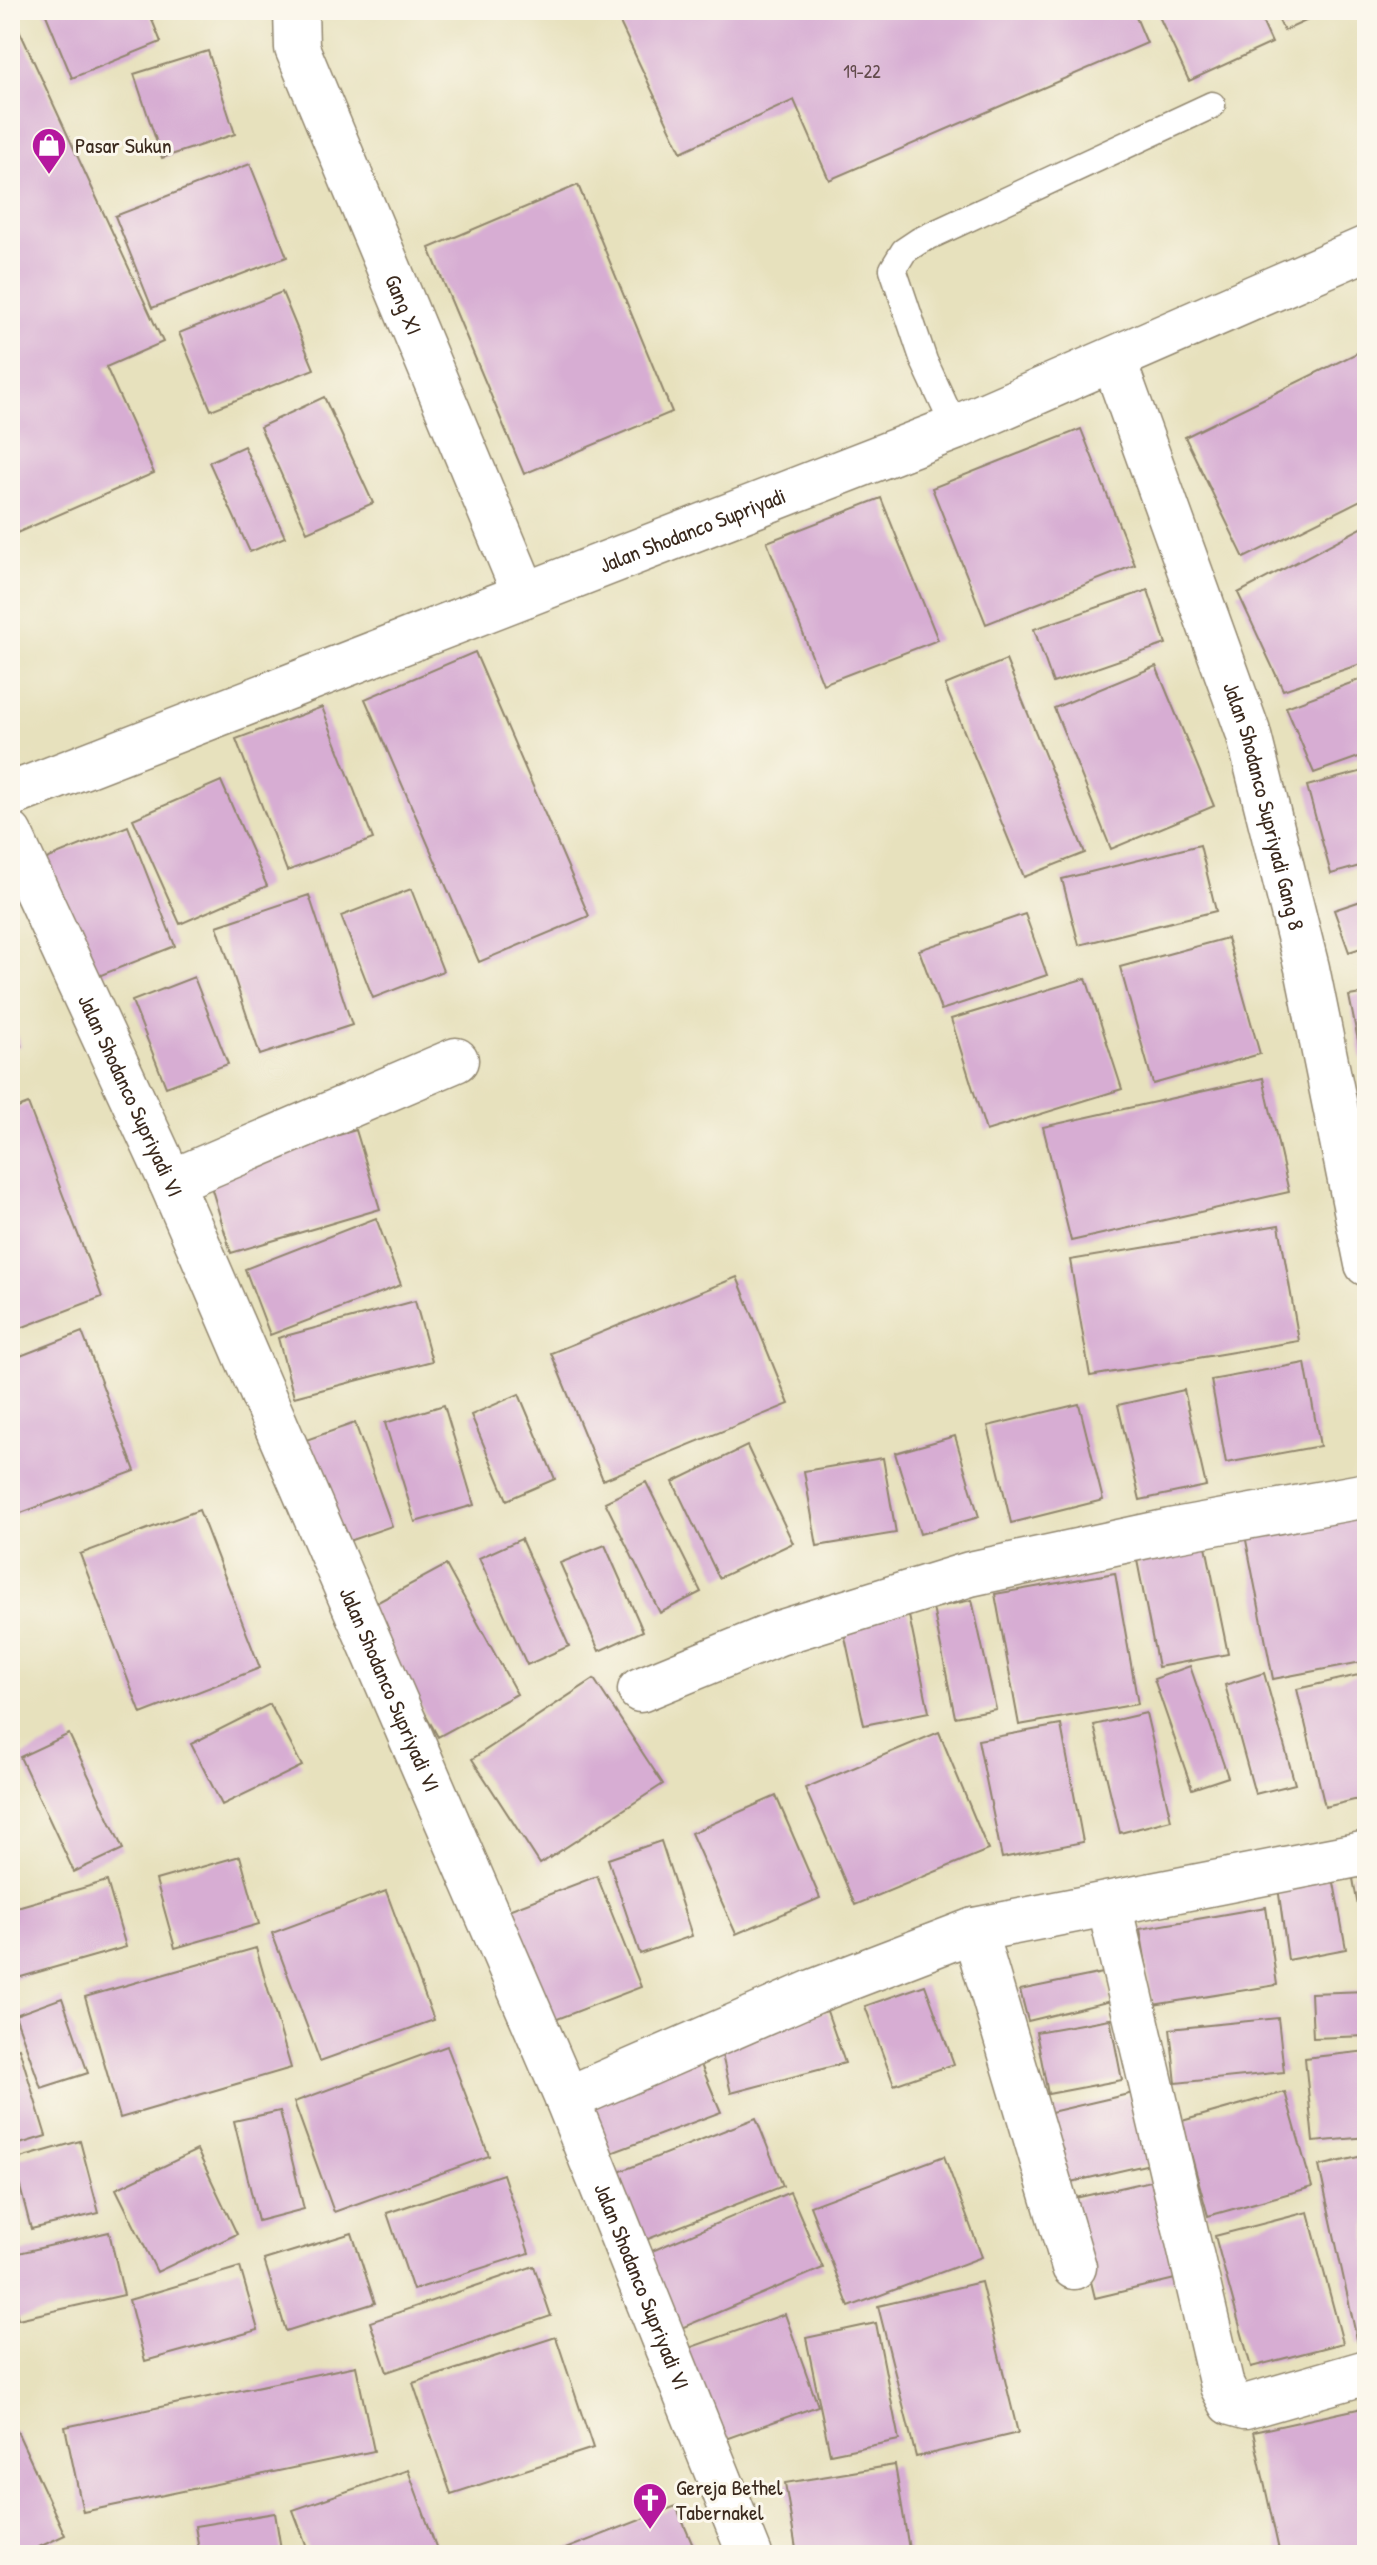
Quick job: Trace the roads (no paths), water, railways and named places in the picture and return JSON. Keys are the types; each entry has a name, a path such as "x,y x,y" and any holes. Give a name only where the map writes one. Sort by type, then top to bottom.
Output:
{"street":[{"name":"Gang XI","path":"296,10 297,48 525,595"},
{"name":"Jalan Shodanco Supriyadi","path":"10,795 955,428 1367,248"},
{"name":"Jalan Shodanco Supriyadi Gang 8","path":"1114,361 1248,732 1307,968 1367,1264"},
{"name":"Jalan Shodanco Supriyadi VI","path":"10,834 171,1182 567,2099 750,2555"},
{"path":"171,1182 456,1060"},
{"path":"640,1690 779,1633 970,1574 1170,1531 1367,1495"},
{"path":"567,2099 815,1991 974,1930 1367,1853"},
{"path":"1109,1904 1222,2386 1231,2403 1245,2407 1367,2372"},
{"path":"974,1930 1074,2267"}],"lane":[{"path":"955,428 924,361 893,269 904,251 919,241 1212,105"}],"place":[{"name":"Pasar Sukun","path":"49,176"},
{"name":"Gereja Bethel Tabernakel","path":"650,2531"}]}
